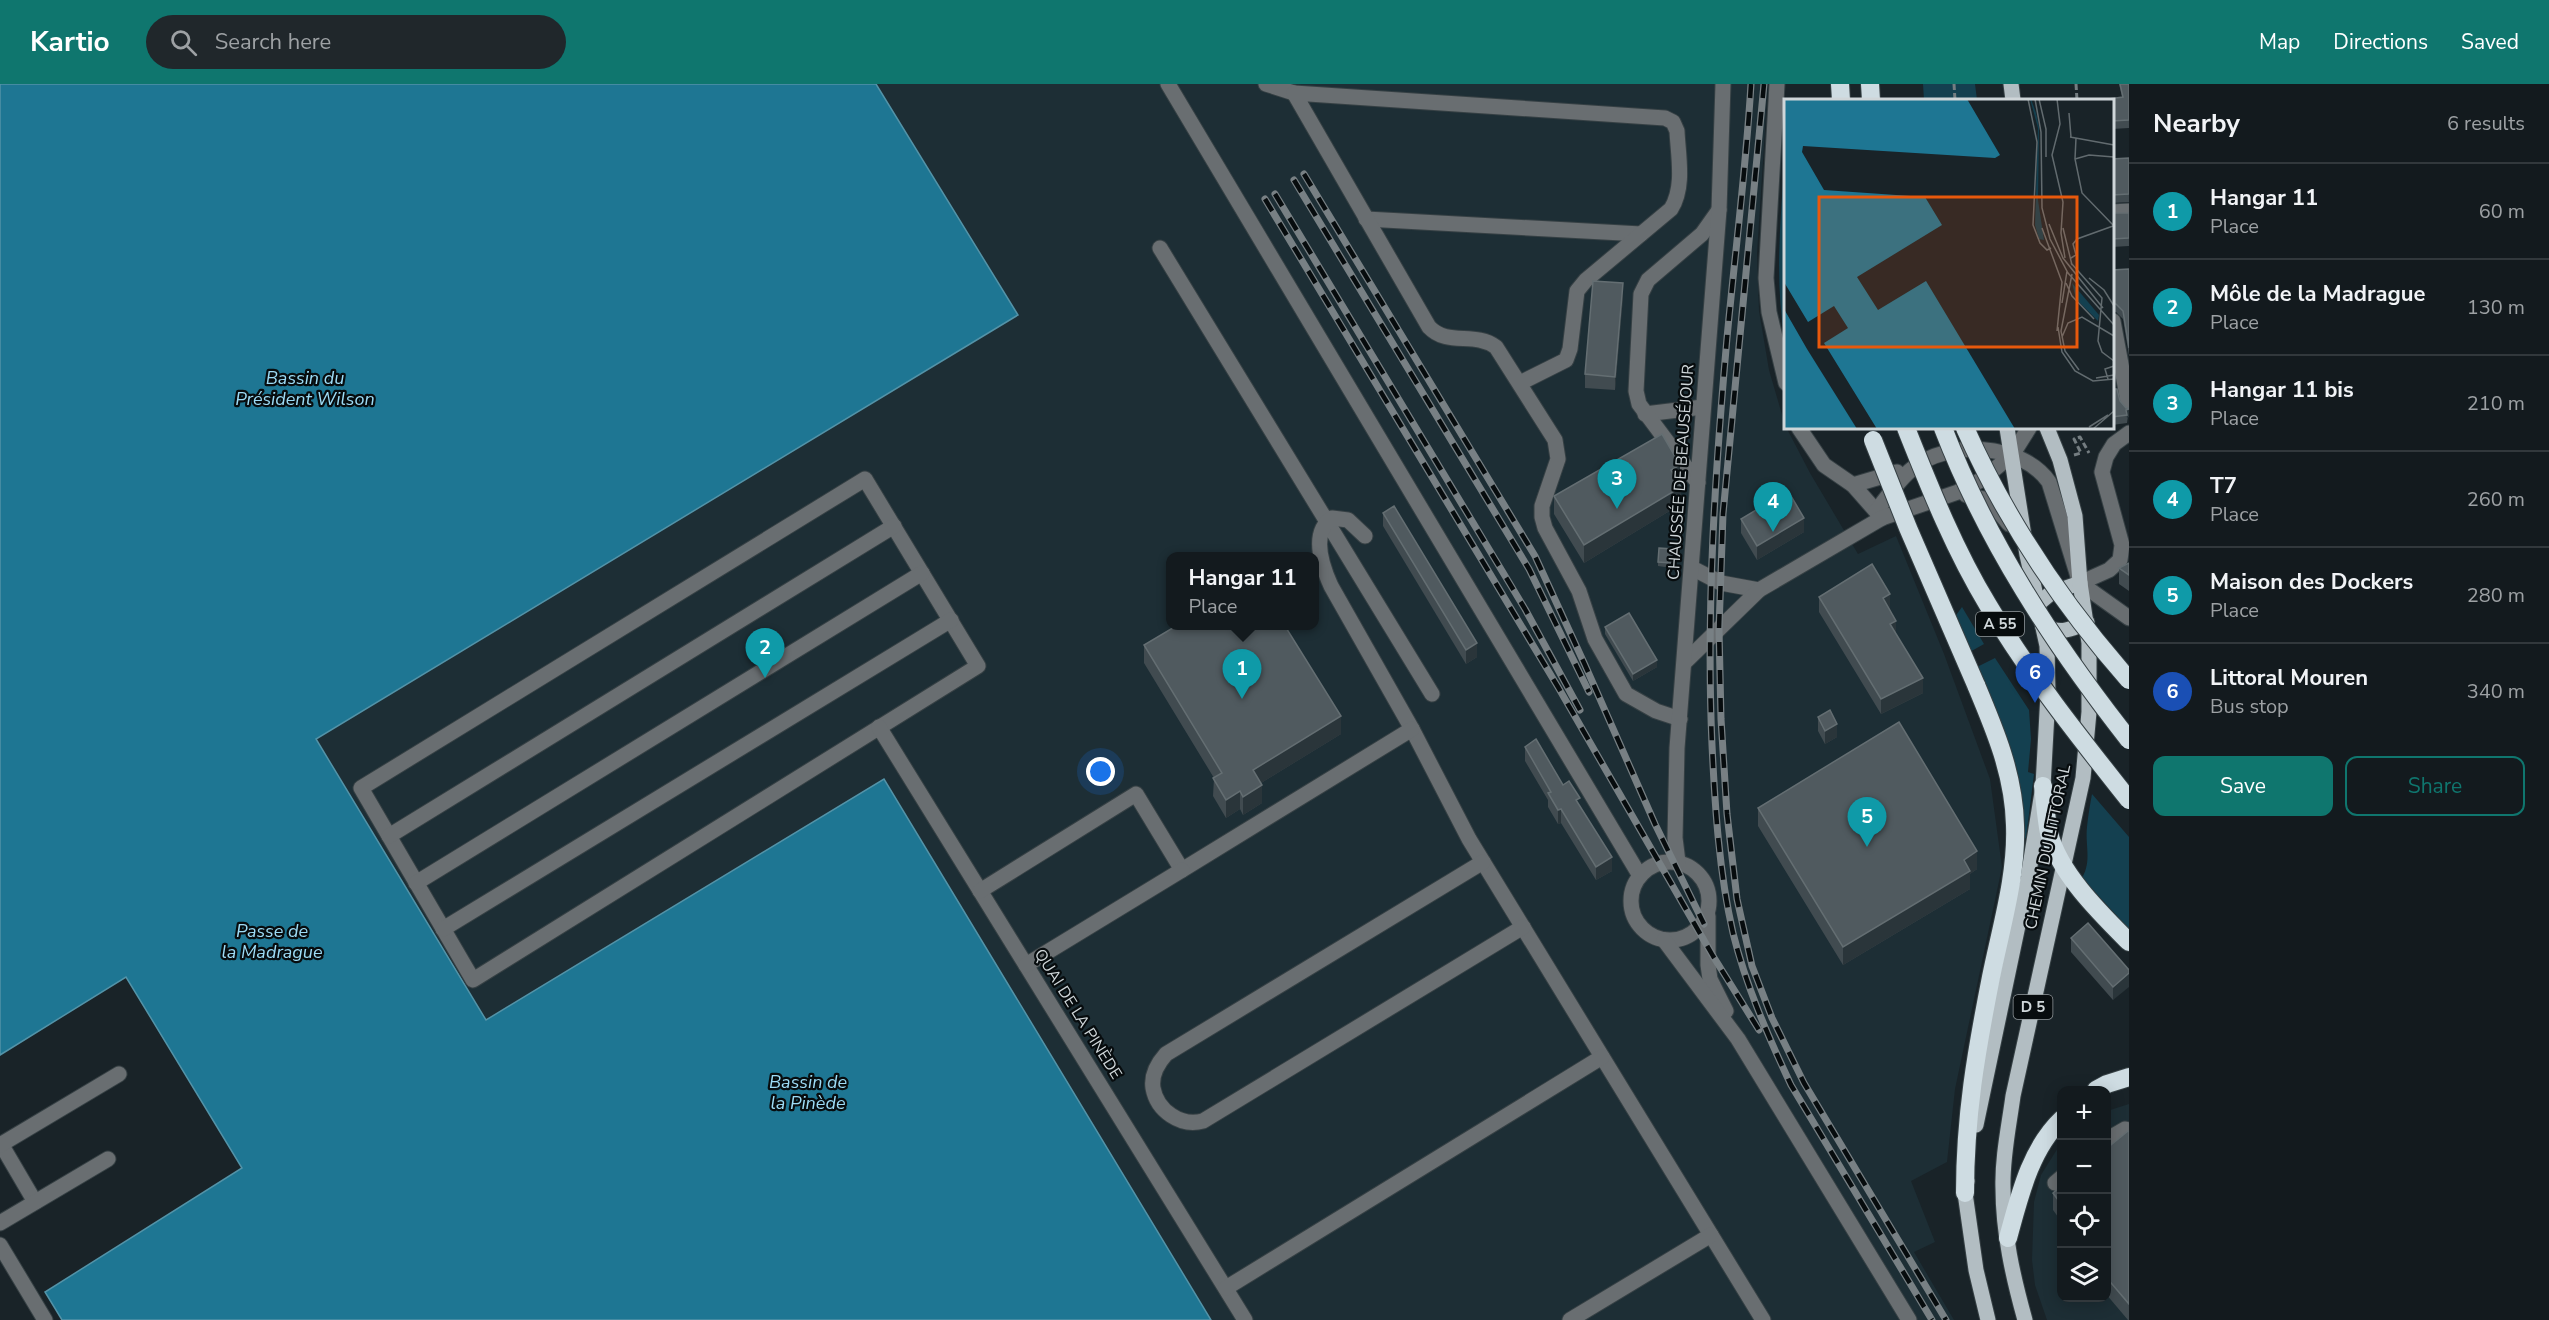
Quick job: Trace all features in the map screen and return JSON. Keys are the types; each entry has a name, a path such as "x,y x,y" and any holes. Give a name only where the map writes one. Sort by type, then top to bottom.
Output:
{"highway":[{"path":"1840,84 1841,99"},
{"path":"1870,84 1871,99"},
{"name":"A 55","path":"1905,429 1955,544 1988,605 2057,709 2129,800"},
{"name":"A 55","path":"1943,429 1989,533 2019,585 2055,640 2129,740"},
{"path":"1966,429 1980,462 2018,533 2066,602 2129,680"},
{"path":"1871,434 1908,528 1976,685 2000,745 2011,784 2015,844 2008,894 1970,1089 1965,1140 1965,1193"},
{"path":"2090,643 2129,674"},
{"path":"2043,786 2049,835 2064,864 2087,900 2129,942"},
{"path":"2103,1086 2129,1077"},
{"path":"2008,1239 2022,1187 2033,1161 2057,1125"}],"main road":[{"path":"2011,84 2013,99"},
{"name":"CHEMIN DU LITTORAL","path":"1965,1193 1980,1102 2028,878 2043,786 2048,694 2047,646 2027,555 2007,429"},
{"name":"CHEMIN DU LITTORAL","path":"2008,1239 2002,1188 2007,1139 2016,1085 2083,778 2090,712 2090,643 2080,584 2075,516 2060,460 2047,429"},
{"path":"2038,604 2051,592 2080,584"},
{"path":"2043,627 2060,633 2071,631 2087,622"},
{"name":"D 5","path":"1965,1193 1976,1270 1988,1320"},
{"name":"D 5","path":"2008,1239 2012,1274 2025,1320"}],"street":[{"path":"1168,84 1640,876"},
{"path":"1266,84 1294,93 1665,118 1673,122 1677,131 1679,191 1671,209 1576,291 1570,349 1566,360 1520,384"},
{"name":"CHAUSSÉE DE BEAUSÉJOUR","path":"1678,862 1675,838 1680,719 1719,210 1723,84"},
{"path":"1777,84 1766,278 1768,312 1784,379"},
{"path":"1294,93 1430,327 1445,338 1480,338 1497,347 1555,440 1558,459 1542,506 1545,528 1580,591 1595,639 1626,694 1656,711 1680,719"},
{"path":"1698,483 1645,414 1636,391 1641,294 1648,280 1702,234 1719,210"},
{"path":"2114,212 2129,211"},
{"path":"1366,219 1641,234"},
{"path":"1160,248 1432,694"},
{"path":"2114,326 2129,407"},
{"path":"1645,414 1703,407"},
{"path":"1800,429 1824,465 1853,485 1879,514"},
{"path":"1853,485 1912,468 1946,451 1965,429"},
{"path":"1685,662 1759,590 1879,514 1958,492 1988,476 2012,455 2028,429"},
{"path":"2080,584 2109,570 2120,560 2122,545 2102,472 2106,456 2114,444 2129,433"},
{"path":"1946,451 1988,451 2012,455 2027,461 2041,471 2049,482 2080,584 2129,618"},
{"path":"1879,514 1912,468"},
{"path":"865,479 894,526 978,666 473,980 361,788 865,479"},
{"path":"1958,492 1989,500 2008,523 2027,555"},
{"path":"1365,536 1348,520 1338,518 1327,522 1320,533 1326,576 1483,862 1763,1320"},
{"path":"389,836 894,526"},
{"path":"1692,568 1720,583 1759,590"},
{"path":"417,883 922,573"},
{"path":"443,929 951,620"},
{"name":"QUAI DE LA PINÈDE","path":"879,727 1245,1320"},
{"path":"1026,965 1412,729"},
{"path":"980,891 1136,794 1182,870"},
{"path":"1483,862 1167,1054 1158,1065 1154,1077 1153,1089 1158,1101 1166,1111 1181,1121 1195,1123 1203,1121 1523,927"},
{"path":"1708,915 1698,930 1688,937 1664,940 1653,936 1636,920 1631,897 1634,886 1646,870 1660,863 1678,862 1691,867 1701,876 1709,895 1708,965 1710,979 1738,1039"},
{"path":"1664,940 1738,1039 1909,1320"},
{"path":"1226,1288 1602,1057"},
{"path":"35,1202 1,1144 118,1074"},
{"path":"2111,1137 2125,1129 2129,1130"},
{"path":"0,1223 108,1158"},
{"path":"1569,1320 1711,1235"},
{"path":"0,1245 45,1320"}],"path":[{"path":"1954,84 1955,99"},
{"path":"2076,84 2077,99"},
{"path":"2079,447 2074,439 2080,437 2085,448"}],"shaded area":[{"path":"876,84 1768,84 1757,253 1759,311 1769,370 1784,422 1784,429 1787,429 1858,554 1896,536 1944,654 1990,779 2002,867 1955,1089 1947,1162 1911,1181 1935,1242 1914,1252 1954,1320 1211,1320 884,780 489,1019 484,1018 316,739 1017,315"},
{"path":"1923,84 1975,84 1977,99 1924,99"},
{"path":"1784,167 1784,333 1779,270"},
{"path":"1962,607 1984,644 1968,653 1954,618"},
{"path":"1995,658 2029,710 2031,739 2028,772 2034,774 2026,838 2023,840 2021,794 2014,761 1977,667"},
{"path":"2092,794 2129,837 2129,929 2082,878 2087,866 2087,827"},
{"path":"2129,1104 2129,1320 2047,1320 2035,1285 2032,1260 2034,1202 2041,1175 2057,1149 2057,1302 2111,1302 2111,1110"}],"water":[{"path":"0,84 876,84 1018,315 316,739 486,1020 884,779 1211,1320 62,1320 45,1292 242,1168 126,977 0,1055"}],"building":[{"path":"2120,84 2129,84 2129,120 2114,121 2114,99 2108,99 2123,97"},
{"path":"2129,158 2129,194 2114,195 2114,159"},
{"path":"2114,213 2129,213 2129,238 2114,239"},
{"path":"2129,269 2129,348 2123,311 2114,304 2114,270"},
{"path":"1593,281 1623,283 1615,377 1585,374"},
{"path":"2114,389 2117,389 2120,401 2126,408 2129,408 2126,410 2127,415 2114,417"},
{"path":"1662,434 1680,465 1671,470 1681,487 1584,545 1554,496"},
{"path":"1788,491 1804,518 1757,546 1741,519"},
{"path":"1394,506 1477,643 1466,650 1383,513"},
{"path":"1659,548 1673,549 1672,563 1658,562"},
{"path":"2129,563 2129,575 2119,568"},
{"path":"1872,564 1890,594 1883,598 1896,621 1890,624 1923,678 1881,699 1819,597"},
{"path":"1629,613 1657,660 1633,674 1605,627"},
{"path":"1169,630 1287,630 1341,716 1253,770 1262,785 1243,797 1240,791 1226,800 1213,778 1222,773 1144,645"},
{"path":"1830,710 1837,724 1825,731 1818,717"},
{"path":"1899,722 1977,851 1964,860 1970,871 1843,947 1758,808"},
{"path":"1536,739 1563,785 1569,781 1580,798 1576,800 1612,857 1596,867 1561,809 1558,810 1548,793 1551,792 1525,747"},
{"path":"2088,923 2129,970 2129,973 2113,987 2071,938"},
{"path":"2129,1132 2129,1304 2111,1283 2111,1145"}],"railway":[{"path":"1751,84 1715,490 1711,592 1712,745 1716,816 1724,887 1744,972 1791,1085 1932,1320"},
{"path":"1764,84 1723,514 1719,629 1721,719 1727,814 1737,899 1752,966 1772,1018 1804,1083 1946,1320"},
{"path":"1304,174 1535,556 1655,824 1704,924"},
{"path":"1294,180 1529,569 1589,692"},
{"path":"1275,194 1525,609 1580,710"},
{"path":"1265,199 1558,687 1713,956 1759,1030"}],"place":[{"name":"Hangar 11 bis","path":"1617,509"},
{"name":"T7","path":"1773,532"},
{"name":"Môle de la Madrague","path":"765,678"},
{"name":"Hangar 11","path":"1242,699"},
{"name":"Littoral Mouren","path":"2035,703"},
{"name":"Maison des Dockers","path":"1867,847"}],"water label":[{"name":"Bassin du Président Wilson","path":"305,388"},
{"name":"Passe de la Madrague","path":"272,941"},
{"name":"Bassin de la Pinède","path":"808,1092"}]}
